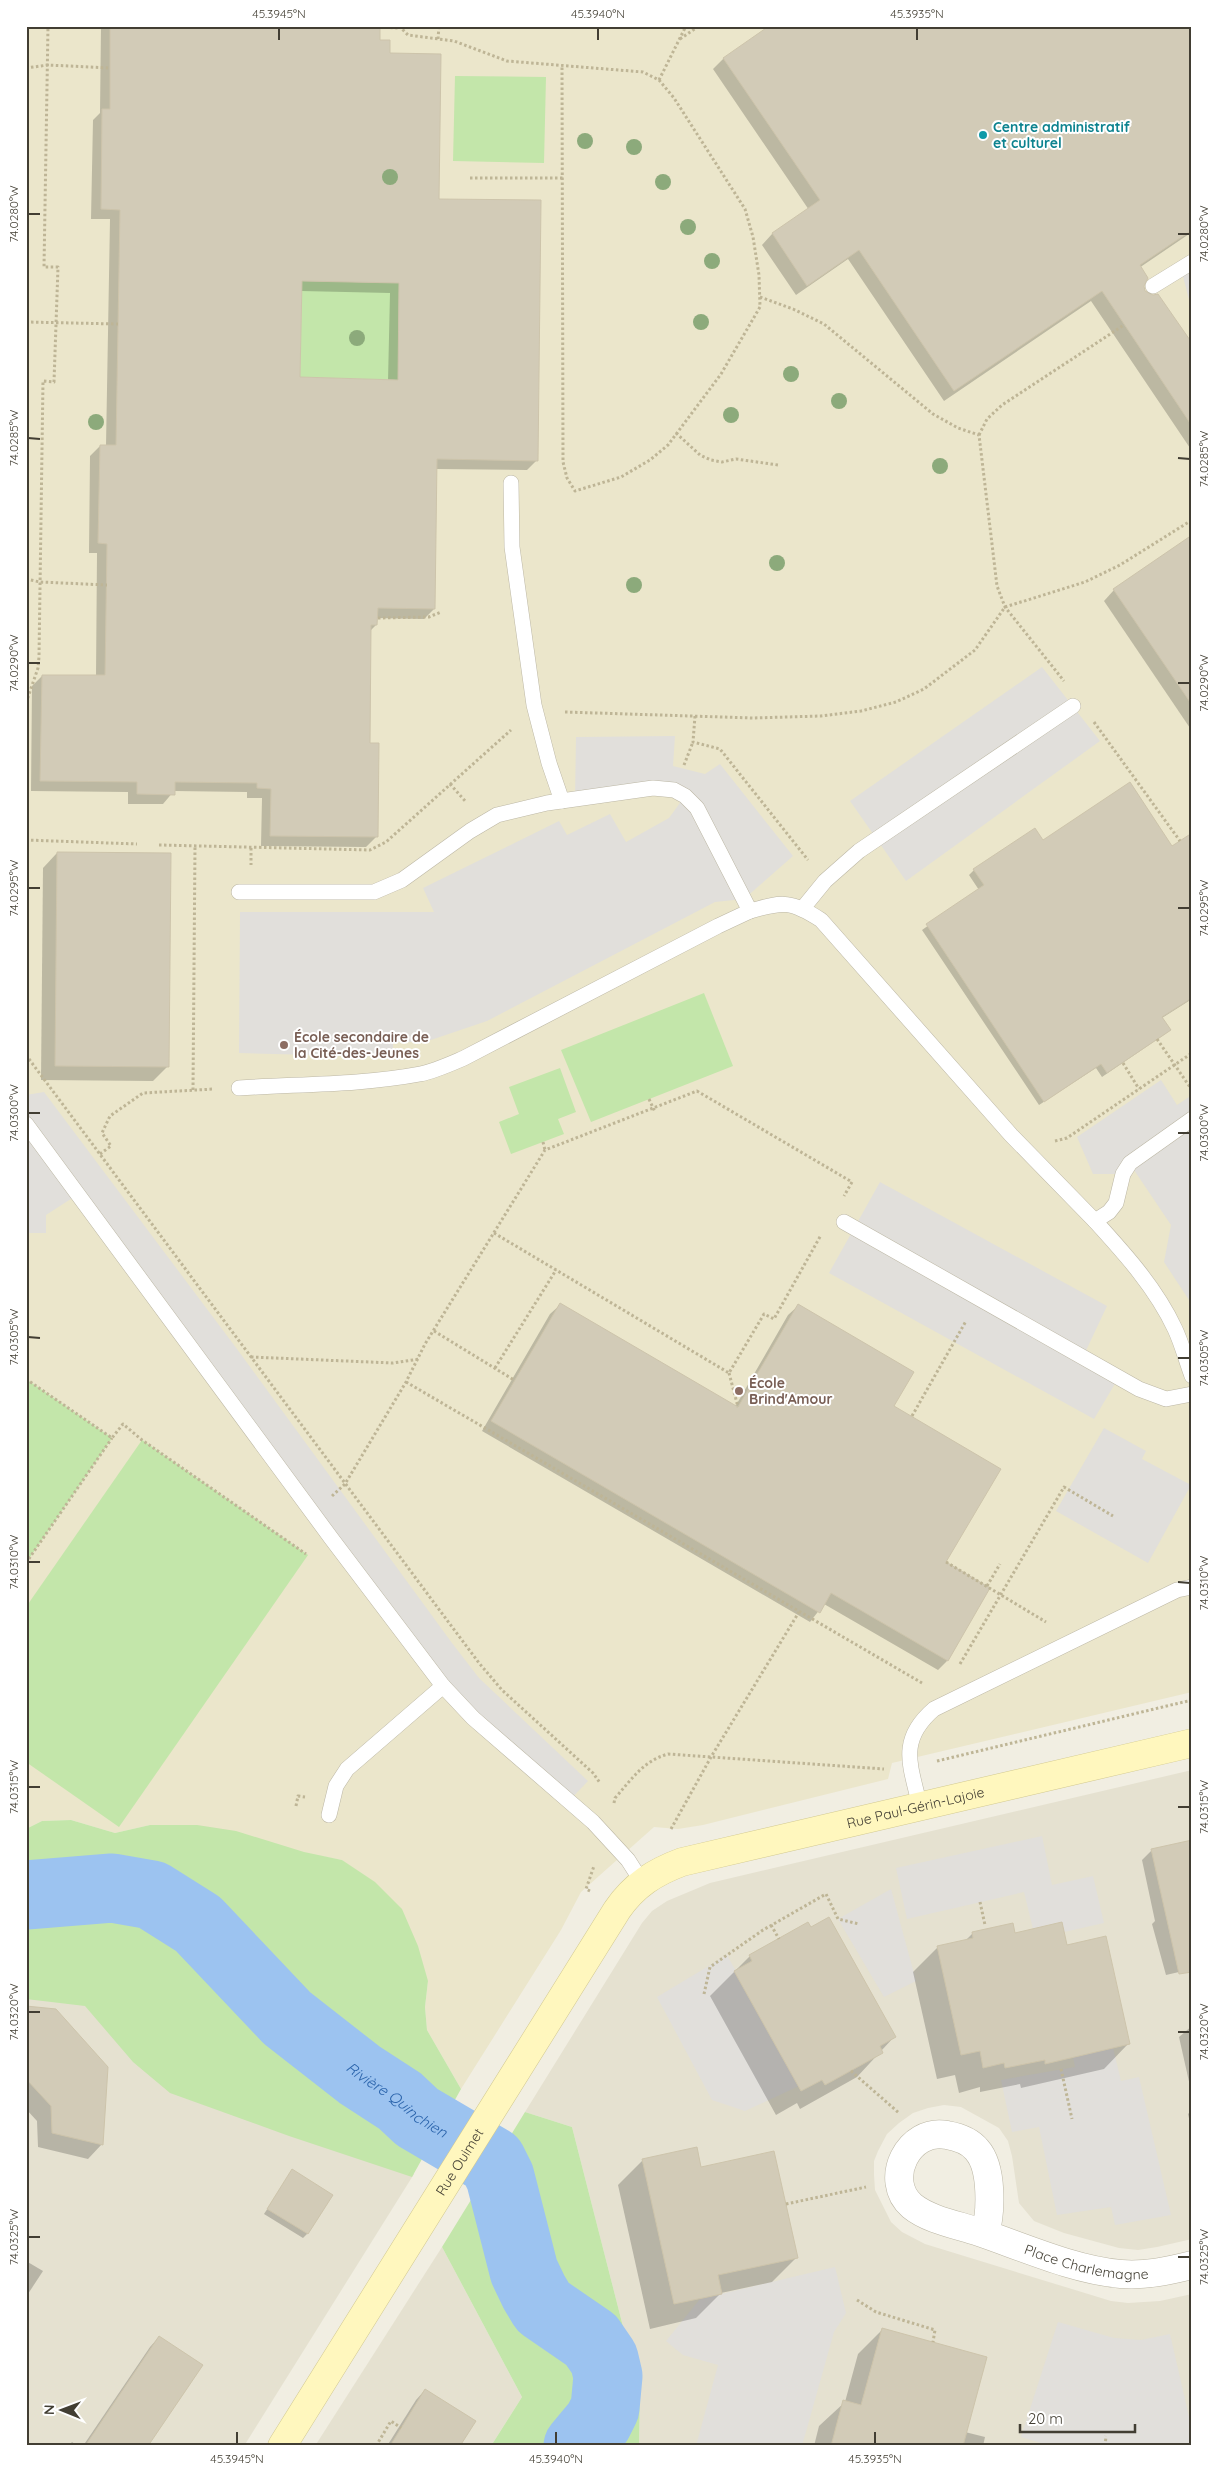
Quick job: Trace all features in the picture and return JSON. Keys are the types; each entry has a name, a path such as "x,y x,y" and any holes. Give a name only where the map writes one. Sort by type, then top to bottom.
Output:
{"street":[{"name":"Rue Paul-Gérin-Lajoie","path":"642,1882 652,1875 682,1862 1192,1743"},
{"name":"Rue Ouimet","path":"282,2446 617,1910 642,1882"},
{"name":"Place Charlemagne","path":"986,2234 1101,2272 1136,2275 1192,2265"}],"lane":[{"path":"1154,286 1192,262"},
{"path":"511,483 512,548 534,705 548,764 562,801"},
{"path":"803,908 825,881 859,851 1073,706"},
{"path":"239,892 374,892 402,880 470,831 497,815 562,801 653,788 674,790 685,796 697,808 750,911"},
{"path":"238,1088 387,1078 421,1074 440,1068 464,1058 750,911 786,903 803,908 822,920 835,934 1011,1135 1095,1221 1136,1267 1175,1329 1192,1376"},
{"path":"1095,1221 1109,1212 1116,1203 1121,1189 1123,1174 1130,1163 1192,1119"},
{"path":"26,1124 32,1145 443,1686 473,1718 593,1822 628,1860 642,1882"},
{"path":"838,1218 1139,1389 1166,1399 1192,1394"},
{"path":"920,1808 911,1766 911,1738 916,1726 934,1709 1171,1594 1192,1588"},
{"path":"329,1815 336,1786 347,1769 443,1686"}],"path":[{"path":"26,704 38,668 43,382 54,382 57,322 58,267 44,267 48,26"},
{"path":"438,39 439,26"},
{"path":"659,80 686,26"},
{"path":"679,40 699,26"},
{"path":"380,27 399,27 408,35 454,41 507,61 643,72 659,80 674,98 745,208 759,275 760,307 721,374 668,444 650,460 620,477 575,491 567,478 563,462 562,66"},
{"path":"26,68 48,65 110,68"},
{"path":"470,178 563,178"},
{"path":"760,297 793,309 824,324 933,414 958,428 979,435"},
{"path":"26,322 118,324"},
{"path":"1068,686 1034,640 1005,607 997,586 979,435 987,419 1002,404 1124,325"},
{"path":"676,434 700,454 711,460 722,462 736,459 778,465"},
{"path":"559,712 753,718 820,716 862,711 896,702 924,689 976,650 1005,607 1085,582 1120,565 1192,520"},
{"path":"26,579 40,582 107,585"},
{"path":"378,618 429,617 441,612"},
{"path":"695,716 693,742 720,749 812,864"},
{"path":"1090,717 1180,841"},
{"path":"158,845 370,850 386,842 517,725"},
{"path":"450,784 461,795"},
{"path":"26,840 137,844"},
{"path":"193,1090 195,846"},
{"path":"251,848 251,868"},
{"path":"1157,1039 1192,1090"},
{"path":"1052,1141 1067,1138 1192,1054"},
{"path":"26,1055 479,1663 502,1690 593,1774 600,1784"},
{"path":"1123,1062 1140,1089"},
{"path":"100,1154 111,1146 102,1133 110,1116 143,1093 238,1088"},
{"path":"345,1484 420,1359 433,1331 545,1150 697,1091 852,1182 838,1218 774,1319 764,1314 729,1373"},
{"path":"649,1099 655,1112"},
{"path":"543,1142 545,1150"},
{"path":"494,1233 729,1373 738,1407"},
{"path":"495,1368 556,1270"},
{"path":"433,1331 514,1380"},
{"path":"912,1416 954,1342"},
{"path":"251,1357 393,1363 420,1359"},
{"path":"26,1379 112,1438"},
{"path":"406,1382 926,1685"},
{"path":"26,1563 123,1424 142,1440 308,1555 331,1538"},
{"path":"960,1665 1064,1487 1113,1516"},
{"path":"946,1562 1000,1595"},
{"path":"987,1586 1000,1564"},
{"path":"669,1833 711,1757 798,1612"},
{"path":"937,1761 1192,1700"},
{"path":"615,1798 653,1758 668,1754 893,1769"},
{"path":"704,1994 710,1967 771,1925 826,1894 838,1919 859,1924"},
{"path":"980,1902 985,1925"},
{"path":"771,1925 779,1938"},
{"path":"1061,2069 1072,2120"},
{"path":"850,2071 905,2119"},
{"path":"786,2204 873,2186"},
{"path":"857,2300 876,2312 935,2330 932,2342"},
{"path":"376,2446 391,2421 401,2428"},
{"path":"1105,2446 1106,2436"}],"shaded area":[{"name":"École secondaire de la Cité-des-Jeunes","path":"26,26 1192,26 1192,1692 892,1763 888,1779 703,1825 678,1829 654,1827 581,1892 561,1930 461,2089 427,2030 425,2007 428,1981 342,1860 150,1825 115,1833 71,1820 42,1821 26,1829"},
{"path":"1192,262 1192,311 1181,269"},
{"path":"1042,667 1100,741 906,881 850,801"},
{"path":"675,736 673,766 705,774 720,764 793,856 744,899 715,902 487,1021 425,1042 393,1042 393,1057 239,1053 240,912 434,912 423,888 559,821 567,835 610,814 626,842 669,818 685,796 674,790 575,799 576,737"},
{"path":"1161,1080 1177,1105 1192,1095 1192,1299 1189,1300 1164,1262 1171,1225 1130,1164 1123,1174 1093,1174 1077,1137"},
{"path":"44,1092 237,1349 479,1678 588,1781 569,1801 473,1718 77,1195 46,1215 46,1233 26,1233 26,1095"},
{"path":"880,1182 1107,1306 1083,1357 1119,1377 1094,1419 829,1273"},
{"path":"1104,1428 1146,1451 1142,1459 1191,1485 1148,1563 1056,1511"},
{"path":"1192,1770 1192,2239 1138,2250 1119,2248 1064,2233 1034,2221 1019,2203 1008,2141 999,2128 961,2107 944,2105 928,2108 913,2113 899,2123 887,2134 878,2151 874,2161 874,2175 875,2190 891,2222 902,2232 925,2244 1111,2301 1128,2303 1160,2301 1192,2294 1192,2446 639,2446 640,2393 572,2127 525,2112 642,1923 652,1911 667,1901 710,1883"},
{"path":"1042,1836 1052,1885 1093,1876 1104,1923 1064,1932 1062,1922 1033,1929 1024,1892 907,1919 896,1868"},
{"path":"891,1889 916,1981 884,1997 838,1919"},
{"path":"26,1922 414,2174 244,2446 26,2446"},
{"path":"727,1955 799,2086 745,2111 712,2100 657,1997"},
{"path":"1113,2048 1121,2081 1139,2077 1171,2215 1115,2225 1111,2207 1057,2215 1039,2127 1012,2132 1001,2080 1075,2067 1073,2057"},
{"path":"442,2247 522,2397 491,2446 315,2446"},
{"path":"835,2267 846,2313 834,2332 802,2446 696,2446 718,2365 683,2355 666,2341 700,2299"},
{"path":"1058,2322 1114,2338 1141,2340 1170,2334 1192,2430 1192,2446 1051,2446 1021,2437"}],"green space":[{"path":"455,76 546,77 544,163 453,161"},
{"path":"302,281 399,283 398,380 300,377"},
{"path":"704,993 733,1066 591,1122 561,1050"},
{"path":"560,1068 576,1112 558,1119 564,1134 511,1154 499,1122 519,1114 509,1087"},
{"path":"26,1379 112,1438 26,1563"},
{"path":"142,1440 308,1555 119,1827 26,1762 26,1607"},
{"path":"71,1820 115,1833 150,1825 197,1825 236,1831 304,1852 342,1860 375,1882 402,1909 418,1946 428,1981 425,2007 427,2030 461,2089 412,2177 289,2136 170,2093 133,2062 85,2006 26,1999 26,1829 42,1821"},
{"path":"525,2112 572,2127 640,2393 639,2446 491,2446 522,2397 442,2247"}],"building":[{"path":"110,26 380,26 380,40 390,40 390,53 441,54 439,199 541,200 538,461 437,459 435,609 378,608 377,625 371,625 370,743 379,743 378,837 270,836 271,789 257,788 257,783 175,782 175,795 137,794 137,782 40,781 42,675 105,675 107,544 98,543 100,445 116,445 120,210 101,209 102,109 110,109","holes":["302,281 399,283 398,380 300,377"]},
{"name":"Centre administratif et culturel","path":"769,26 1192,26 1192,230 1140,265 1148,278 1144,286 1145,291 1153,295 1158,294 1192,343 1192,426 1102,291 954,391 859,250 807,286 772,233 820,200 723,58"},
{"path":"1192,535 1192,705 1113,589"},
{"path":"1130,782 1172,846 1192,833 1192,998 1162,1017 1171,1030 1107,1073 1101,1064 1044,1102 926,924 984,885 973,869 1035,828 1043,840"},
{"path":"57,852 171,853 169,1067 55,1066"},
{"path":"560,1303 738,1407 798,1304 914,1372 894,1406 1001,1469 946,1562 990,1588 948,1661 831,1593 820,1613 491,1421"},
{"path":"1192,1840 1192,1972 1179,1974 1151,1849"},
{"path":"829,1917 896,2037 880,2046 883,2053 825,2085 822,2080 801,2091 734,1971 752,1961 749,1955 808,1922 811,1927"},
{"path":"1062,1922 1067,1945 1106,1936 1130,2044 1045,2064 1045,2060 1005,2068 1004,2063 983,2068 980,2051 961,2055 937,1946 973,1938 972,1932 1013,1923 1015,1933"},
{"path":"26,2006 56,2009 108,2067 103,2145 52,2133 51,2106 26,2079"},
{"path":"697,2147 701,2167 774,2151 798,2258 718,2275 722,2294 674,2304 642,2159"},
{"path":"292,2169 333,2195 308,2234 267,2209"},
{"path":"882,2328 987,2357 963,2446 831,2446 843,2400 861,2405"},
{"path":"159,2336 203,2365 148,2446 85,2446"},
{"path":"425,2389 476,2421 460,2446 390,2446"}],"waterway":[{"name":"Rivière Quinchien","path":"26,1895 112,1888 152,1895 198,1924 287,2018 360,2075 400,2101 417,2117 492,2161 500,2177 524,2271 534,2292 543,2307 591,2340 604,2359 608,2376 605,2408 598,2422 578,2446"}],"place":[{"name":"Centre administratif et culturel","path":"983,135"},
{"name":"École secondaire de la Cité-des-Jeunes","path":"284,1045"},
{"name":"École Brind'Amour","path":"739,1391"}]}
